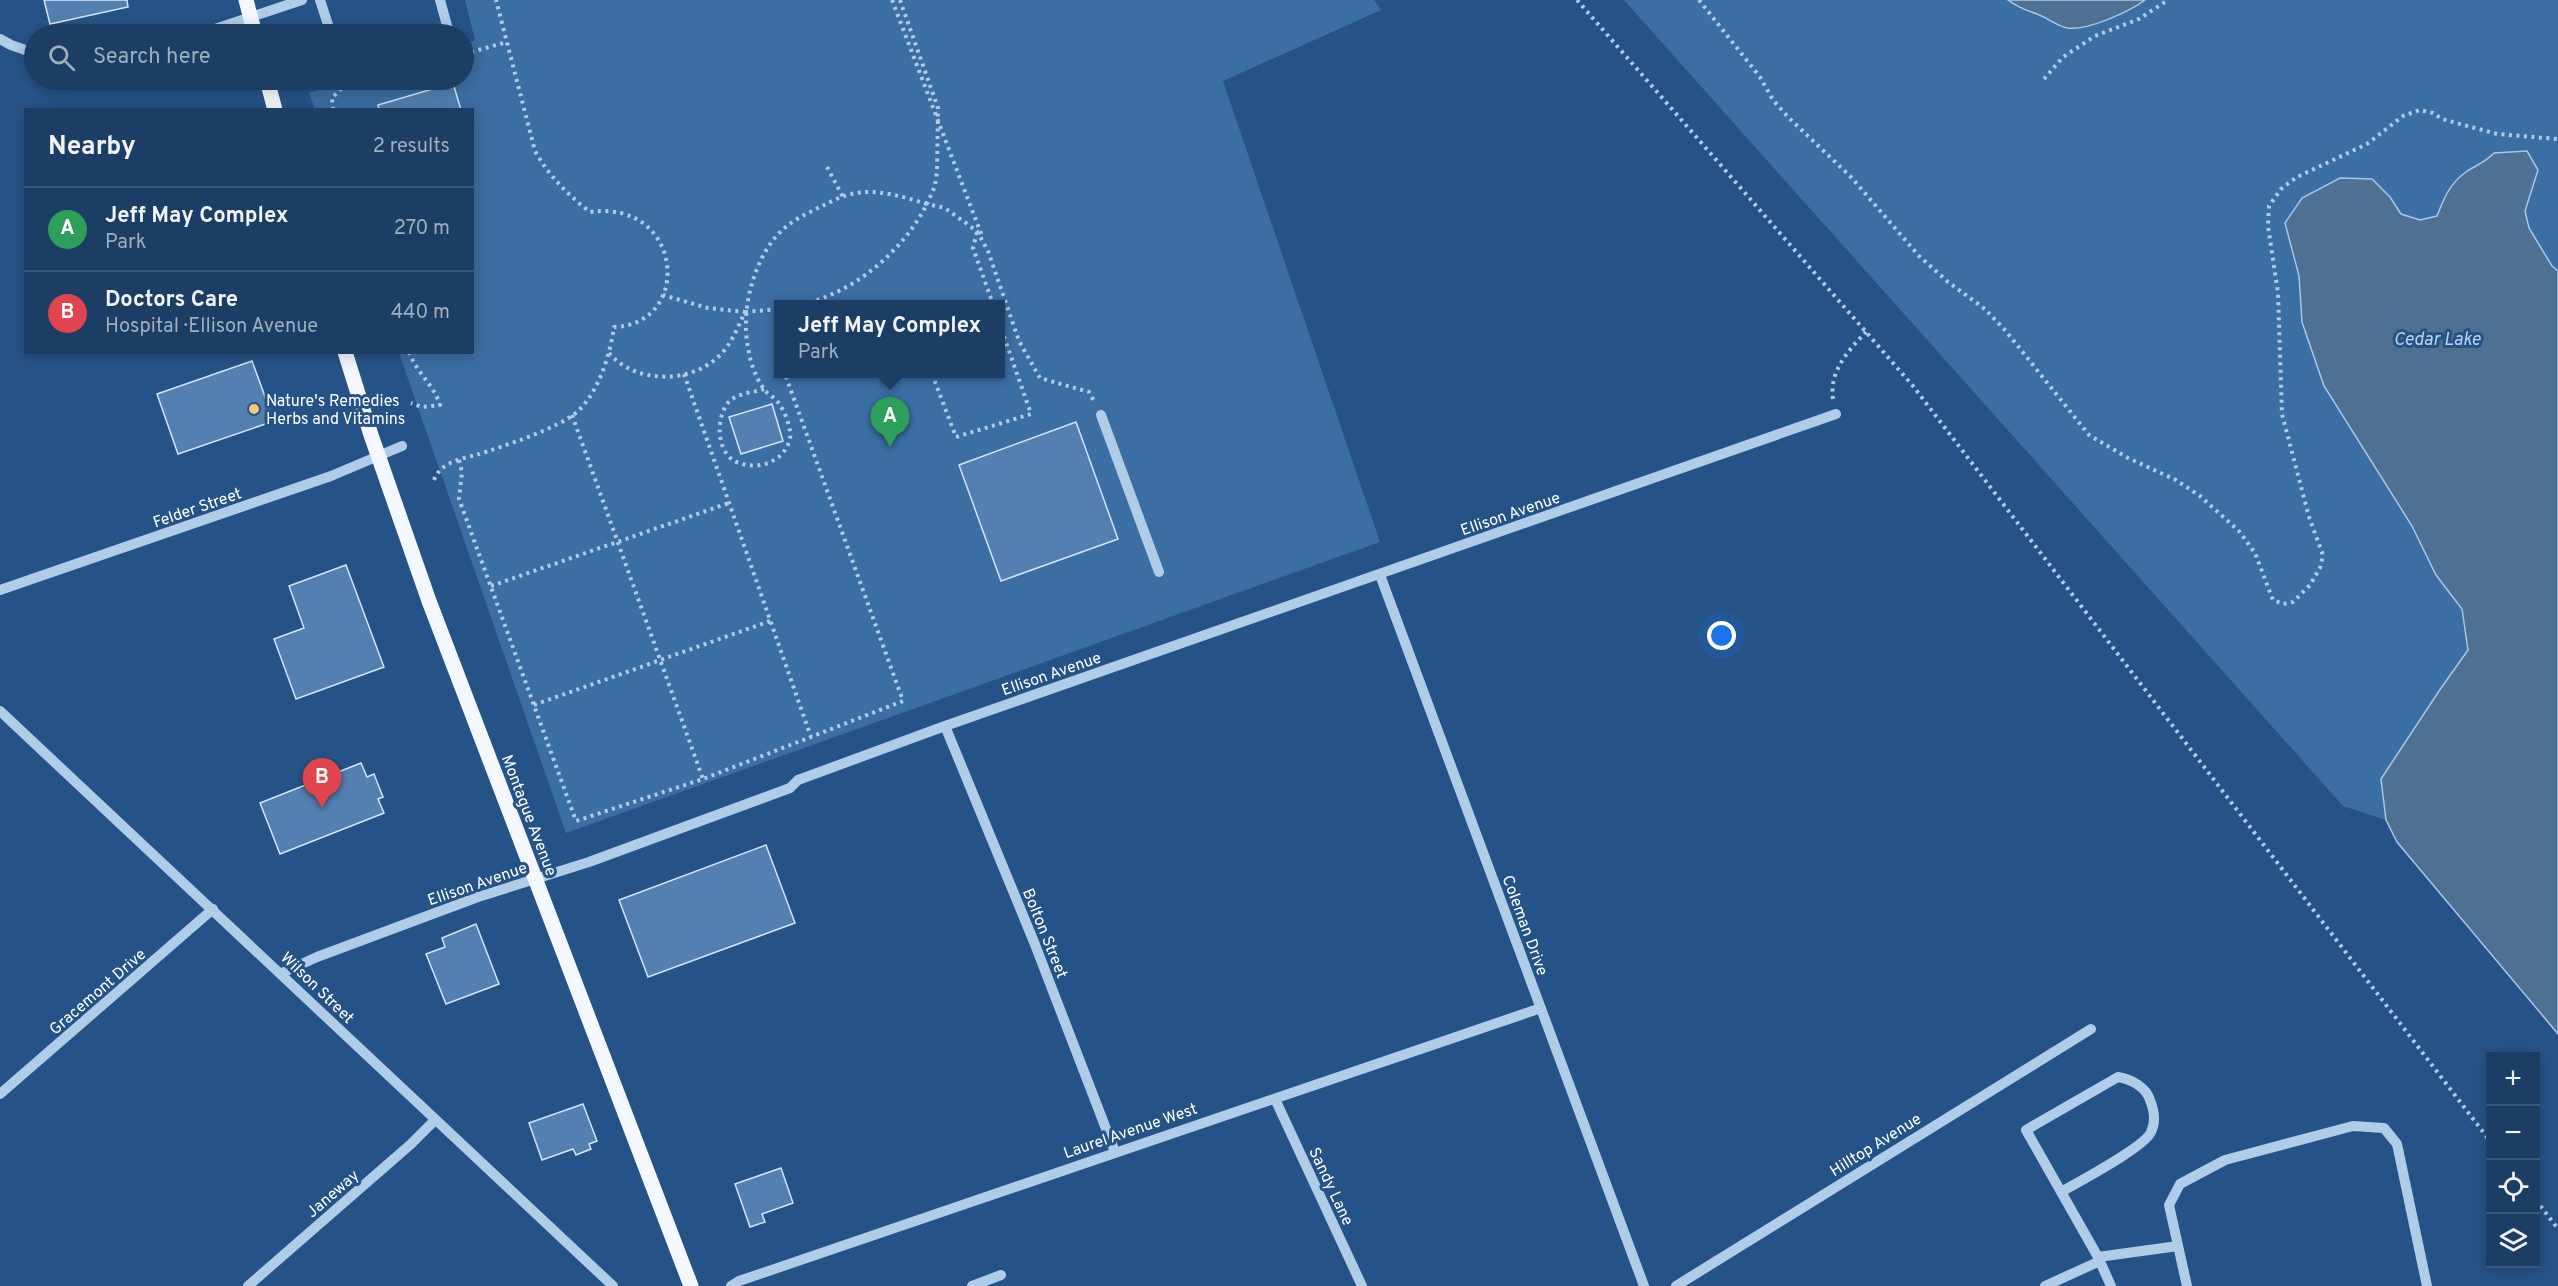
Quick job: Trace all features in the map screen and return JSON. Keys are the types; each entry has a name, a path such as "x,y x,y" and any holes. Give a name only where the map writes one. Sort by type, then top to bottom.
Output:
{"main road":[{"path":"246,0 252,24"},
{"path":"270,90 274,108"},
{"name":"Montague Avenue","path":"346,354 429,601 691,1286"}],"street":[{"path":"229,24 302,0"},
{"path":"320,0 328,24"},
{"path":"440,0 447,24"},
{"path":"0,39 24,50"},
{"name":"Ellison Avenue","path":"282,973 317,957 478,897 654,840 790,788 798,780 945,726 1836,414"},
{"path":"1101,416 1159,572"},
{"name":"Felder Street","path":"0,590 332,476 402,446"},
{"name":"Coleman Drive","path":"1380,575 1644,1286"},
{"name":"Wilson Street","path":"0,711 282,973 434,1121 613,1286"},
{"name":"Bolton Street","path":"945,726 1034,942 1115,1152"},
{"name":"Gracemont Drive","path":"0,1094 213,909"},
{"name":"Laurel Avenue West","path":"731,1286 750,1277 1542,1008"},
{"name":"Hilltop Avenue","path":"1676,1286 2091,1029"},
{"path":"2061,1192 2138,1145 2151,1133 2154,1112 2148,1093 2129,1079 2118,1077 2026,1130 2061,1192 2099,1259 2111,1286"},
{"name":"Sandy Lane","path":"1275,1099 1362,1286"},
{"name":"Janeway","path":"248,1286 411,1144 434,1121"},
{"path":"2187,1286 2169,1205 2180,1184 2225,1160 2354,1126 2384,1128 2397,1144 2427,1286"},
{"path":"2045,1286 2099,1259 2178,1246"},
{"path":"972,1286 1001,1275"}],"path":[{"path":"434,480 449,463 536,433 572,415 590,396 609,352 614,327 628,327 643,320 654,310 663,295 668,276 668,258 659,239 643,223 626,213 606,210 590,212 561,188 543,165 535,152 496,0"},
{"path":"892,0 1005,300"},
{"path":"819,300 838,291 884,260 902,243 917,224 934,186 937,171 936,116 938,108 900,0"},
{"path":"1577,0 1913,386 2486,1136"},
{"path":"1699,0 1753,68 1773,100 1788,117 1851,177 1919,256 1948,282 1985,309 2005,330 2089,435 2128,458 2175,480 2220,513 2240,531 2255,553 2273,600 2283,604 2293,602 2310,585 2320,568 2323,555 2309,517 2282,414 2278,293 2268,226 2269,206 2281,189 2297,177 2367,144 2403,116 2420,110 2433,113 2442,119 2497,134 2558,139"},
{"path":"2044,79 2063,57 2095,36 2139,18 2168,0"},
{"path":"474,51 507,42"},
{"path":"333,108 332,98 339,90"},
{"path":"826,167 843,197"},
{"path":"609,352 618,364 642,374 658,376 684,374 712,363 731,342 745,312 758,267 785,227 809,213 852,194 891,194 945,208 977,231 988,251"},
{"path":"977,231 973,248 992,300"},
{"path":"663,295 708,308 745,312 774,309"},
{"path":"1005,300 1019,341 1040,378 1089,392 1101,416"},
{"path":"745,312 747,346 753,367 764,389 777,401 788,423 790,439 779,457 764,465 749,466 736,462 726,453 719,431 721,416 727,403 739,395 764,389"},
{"path":"1836,414 1832,386 1838,368 1842,358 1866,332"},
{"path":"934,378 956,437 1031,414 1005,339"},
{"path":"410,354 419,373 437,394 440,405 422,407 411,403"},
{"path":"684,374 811,736"},
{"path":"459,460 462,472 458,489 459,499 576,821 703,779 903,701 786,378"},
{"path":"572,415 703,779"},
{"path":"491,586 729,503"},
{"path":"534,705 770,621"},
{"path":"2540,1206 2558,1229"}],"shaded area":[{"path":"465,0 1374,0 1381,10 1223,81 1380,542 566,833 399,354 474,354 474,108 315,108 309,93 319,90 474,90 474,24 471,24"},
{"path":"1624,0 2558,0 2558,1034 2397,842 2386,820 2343,806"}],"water":[{"path":"2008,0 2145,0 2108,20 2085,27 2067,28"},
{"name":"Cedar Lake","path":"2527,151 2538,170 2525,211 2529,228 2552,266 2558,271 2558,1034 2397,842 2386,820 2381,779 2468,650 2462,609 2436,575 2412,526 2324,386 2302,322 2299,276 2285,223 2302,198 2340,178 2372,179 2390,197 2401,214 2420,220 2437,216 2445,197 2460,176 2494,153"}],"building":[{"path":"44,0 127,0 128,7 50,24"},
{"path":"429,90 455,90 460,108 379,108 378,105"},
{"path":"252,361 274,421 178,454 157,394"},
{"path":"772,404 783,441 741,454 729,417"},
{"path":"1076,422 1118,539 1001,581 959,465"},
{"path":"346,565 384,667 296,699 274,639 304,628 289,586"},
{"path":"361,763 367,777 374,774 383,797 378,799 384,813 280,854 260,803"},
{"path":"766,845 795,923 648,977 619,900"},
{"path":"476,924 499,984 446,1004 426,954 445,947 442,938"},
{"path":"583,1104 597,1141 589,1144 591,1149 576,1155 573,1149 542,1160 529,1123"},
{"path":"781,1168 793,1203 762,1214 765,1222 750,1227 735,1184"}],"place":[{"name":"Nature's Remedies Herbs and Vitamins","path":"254,409"},
{"name":"Jeff May Complex","path":"890,447"},
{"name":"Doctors Care","path":"322,808"}]}
